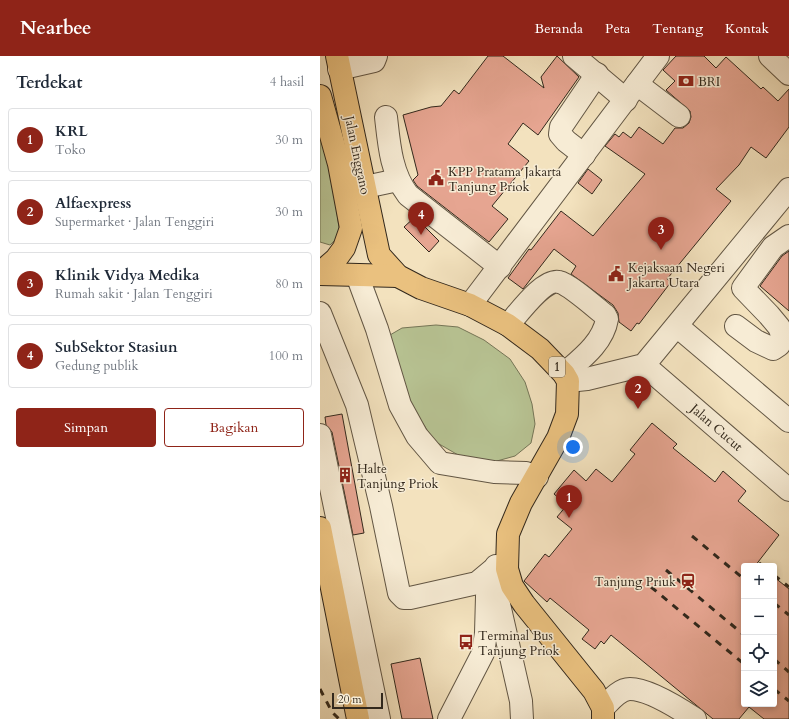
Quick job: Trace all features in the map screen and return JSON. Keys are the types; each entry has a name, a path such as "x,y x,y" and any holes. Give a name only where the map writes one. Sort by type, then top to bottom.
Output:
{"highway":[{"name":"Jalan Enggano","path":"338,63 379,255 398,276"},
{"path":"320,96 339,164 351,228 344,248 336,259 320,274"},
{"path":"320,274 398,276"},
{"name":"1","path":"398,276 421,288 470,305 508,325 540,349 566,377 567,414 558,438 521,504 508,534 507,569 512,586 594,691 603,714"},
{"path":"320,528 358,719"}],"street":[{"path":"338,63 374,61 376,56"},
{"path":"574,56 597,74 679,116"},
{"path":"470,305 658,56"},
{"path":"770,56 789,74"},
{"path":"584,154 566,141 560,134 561,127 597,74"},
{"path":"386,117 394,171 408,195 500,267"},
{"path":"365,187 398,180"},
{"path":"566,377 587,379 644,365 789,189"},
{"path":"743,288 773,247 789,236"},
{"path":"357,275 377,329 400,405 417,436 440,464 494,472 526,473 537,477"},
{"path":"718,275 743,288 769,315 778,327 782,336 779,345 773,349 756,341 736,326"},
{"path":"508,325 534,296 552,282 560,282 567,286 605,315 607,319 606,325 592,349 566,377"},
{"path":"320,313 357,405 399,593 404,598 410,598 477,583 496,568"},
{"path":"676,326 789,420"},
{"name":"Jalan Cucut","path":"644,365 789,490"},
{"path":"320,435 379,719"},
{"path":"449,719 483,653 486,633 487,596 508,534"},
{"path":"496,568 496,597 521,701 522,719"},
{"path":"358,619 355,636 346,656 348,673 363,719"},
{"path":"603,714 619,692 630,689 650,694 695,719"}],"green space":[{"path":"320,121 340,235 330,245 320,242"},
{"path":"436,325 458,327 484,340 510,359 525,382 532,404 535,424 531,443 515,456 486,464 465,459 434,441 408,400 390,335 402,328"}],"building":[{"path":"488,56 503,56 544,88 541,77 557,56 579,77 538,135 523,123 508,144 529,161 492,206 508,219 489,242 417,186 413,180 418,175 403,115 431,107 441,106 454,90 459,94"},
{"path":"676,56 704,56 716,68 726,57 761,89 763,87 778,101 789,89 789,127 766,158 751,147 739,165 716,189 731,201 667,279 671,282 639,324 637,323 631,331 619,322 618,313 613,305 571,274 576,266 554,249 523,289 508,278 529,249 531,250 561,211 593,236 645,174 605,146 615,134 619,137 623,132 631,138 639,127 663,144 675,128 683,128 689,123 691,117 690,111 666,90 675,81 663,70"},
{"path":"588,169 602,180 592,194 578,183"},
{"path":"415,217 439,241 429,252 404,227"},
{"path":"789,251 789,311 760,286 782,256"},
{"name":"Halte Tanjung Priok","path":"342,414 364,533 353,535 332,432 326,425 325,417"},
{"path":"652,423 677,444 673,448 715,482 723,471 746,491 738,501 779,535 757,563 741,563 741,707 749,707 739,719 713,719 611,635 604,644 601,641 595,649 582,639 589,630 550,598 547,602 524,581 545,554 549,557 572,529 557,517 567,505 554,494 574,470 586,481 596,469 612,482 635,454 630,450"},
{"path":"777,579 789,589 789,719 764,719 749,707 777,707"},
{"path":"420,658 433,719 402,719 391,664"}],"railway":[{"path":"692,536 741,577"},
{"path":"666,570 741,632"},
{"path":"777,577 789,587"},
{"path":"651,587 741,662"},
{"path":"777,605 789,615"},
{"path":"777,662 789,672"},
{"path":"320,689 332,712 339,719"},
{"path":"777,691 789,701"}],"place":[{"name":"BRI","path":"686,81"},
{"name":"KPP Pratama Jakarta Tanjung Priok","path":"436,178"},
{"name":"SubSektor Stasiun","path":"421,235"},
{"name":"Klinik Vidya Medika","path":"661,250"},
{"name":"Kejaksaan Negeri Jakarta Utara","path":"616,274"},
{"name":"Alfaexpress","path":"638,409"},
{"name":"Halte Tanjung Priok","path":"345,475"},
{"name":"KRL","path":"569,518"},
{"name":"Tanjung Priuk","path":"688,581"},
{"name":"Terminal Bus Tanjung Priok","path":"466,642"}]}
